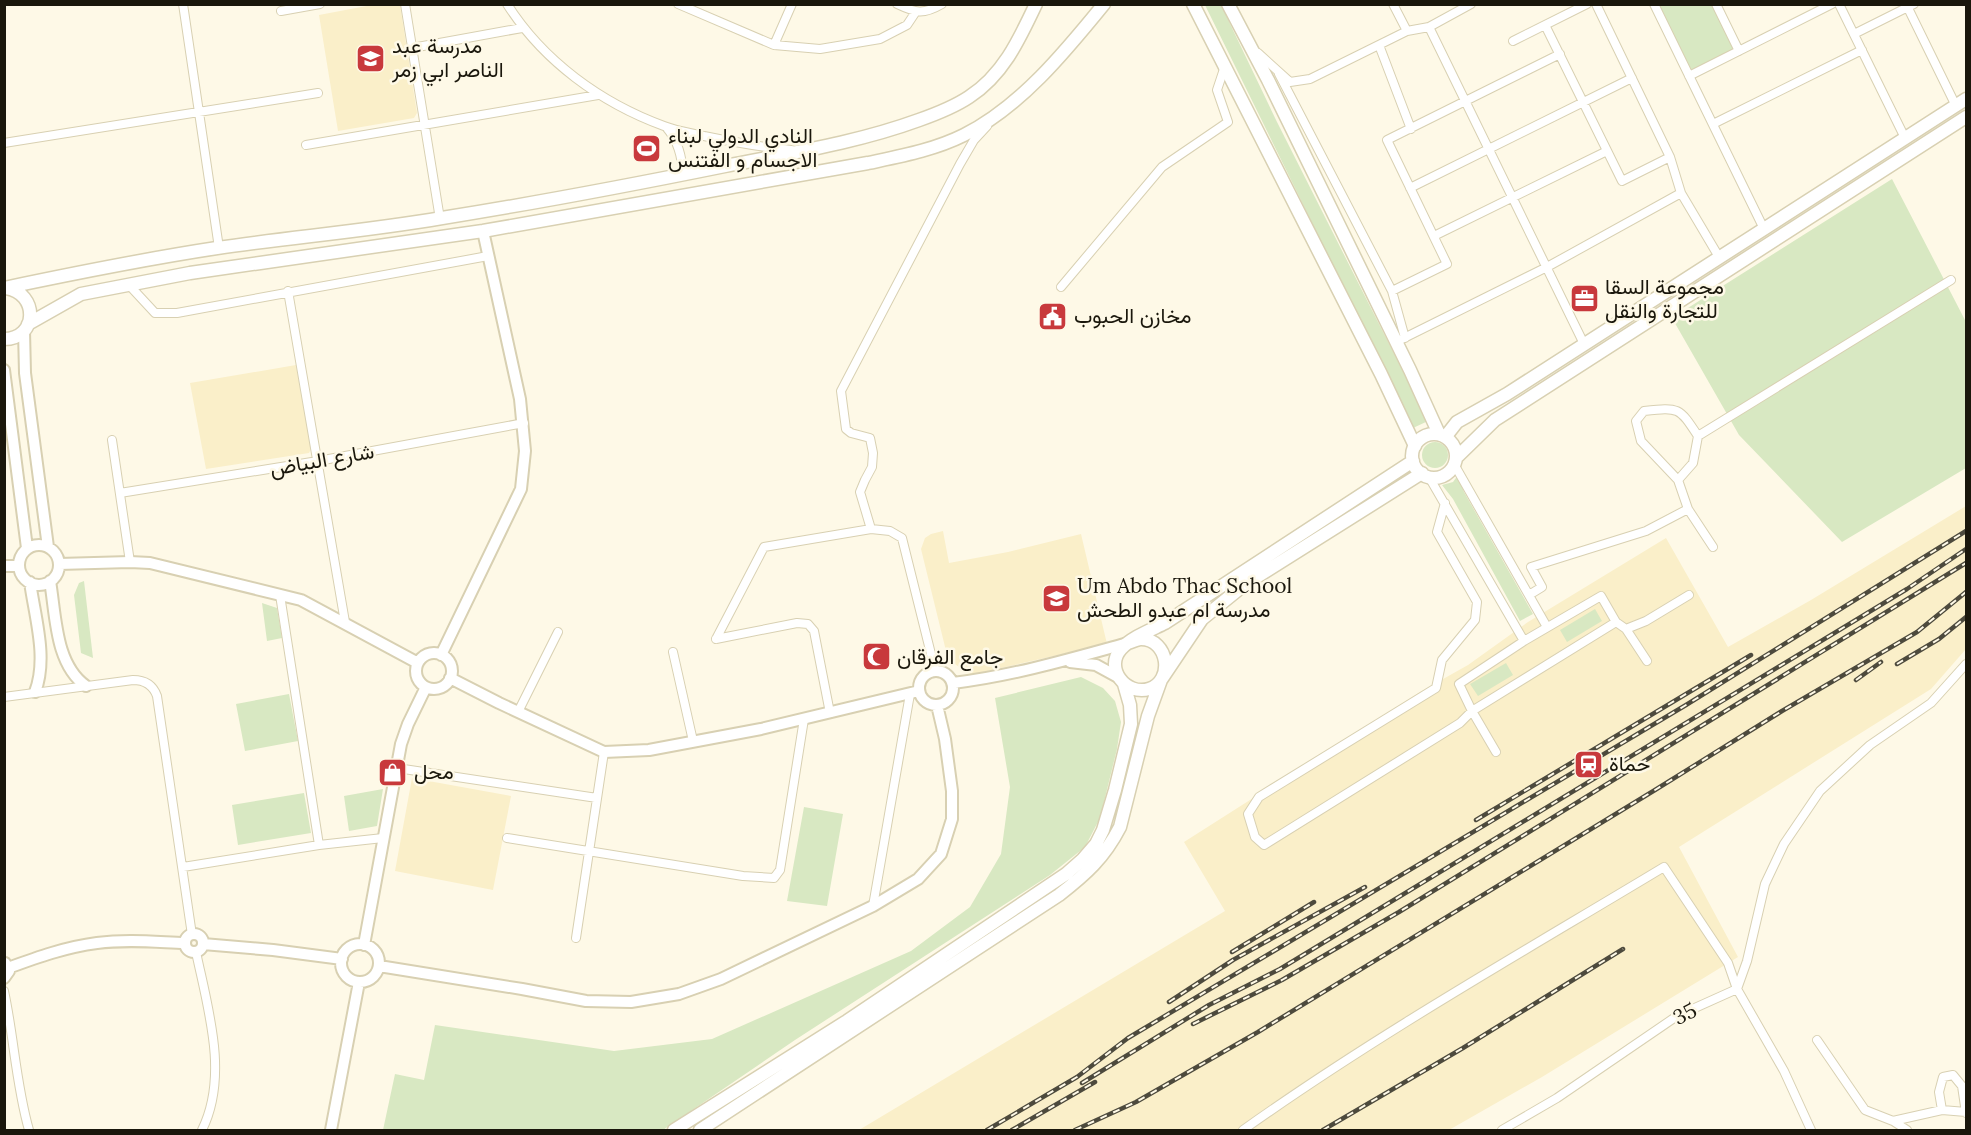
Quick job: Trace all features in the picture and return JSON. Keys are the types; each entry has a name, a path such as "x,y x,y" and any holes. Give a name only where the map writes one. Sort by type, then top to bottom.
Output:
{"main road":[{"path":"4,288 127,262 440,219 683,175 834,144 898,127 950,108 987,84 1014,50 1036,4"},
{"path":"4,339 17,336 81,294 190,273 483,231 908,154 955,139 997,116 1021,95 1104,4"},
{"path":"1193,4 1381,374 1414,446 1413,461 1425,475"},
{"path":"1228,4 1401,340 1429,411 1442,435 1454,446 1455,461"},
{"path":"1414,446 1425,436 1442,435 1457,422 1507,394 1961,102"},
{"path":"1121,681 1133,689 1142,690 1153,687 1161,680 1202,619 1244,585 1425,475 1441,477 1451,470 1455,461 1495,420 1966,117"},
{"path":"4,288 16,290 27,301 30,317 26,328"},
{"path":"1429,411 1457,422"},
{"path":"674,1131 847,1021 1066,874 1083,859 1096,844 1103,830 1131,724 1130,705 1116,669 1116,657 1120,650 1413,461"},
{"path":"700,1131 1059,895 1089,871 1112,843 1120,827 1148,716 1166,668 1165,658 1159,647 1150,641 1141,639 1128,643"}],"street":[{"path":"183,4 219,248"},
{"path":"281,11 320,4"},
{"path":"405,4 440,219"},
{"path":"507,4 522,28 568,72 598,95 629,111 666,127 757,146 798,151"},
{"path":"678,4 774,45 820,49 880,39 907,25 915,13"},
{"path":"774,45 792,4"},
{"path":"897,4 915,13 932,10 942,4"},
{"path":"1393,4 1407,32"},
{"path":"1248,44 1279,74 1290,81 1310,79 1407,32 1429,27 1471,4"},
{"path":"1513,41 1587,4"},
{"path":"1596,4 1670,157 1681,193 1719,257"},
{"path":"1654,4 1764,229"},
{"path":"1689,76 1832,4"},
{"path":"1839,4 1905,138"},
{"path":"1717,5 1739,51"},
{"path":"1854,34 1910,6 1961,102"},
{"path":"1545,25 1622,181 1670,157"},
{"path":"1429,27 1584,344"},
{"path":"412,48 522,28"},
{"path":"1379,45 1411,129"},
{"path":"1713,124 1862,50"},
{"path":"1392,291 1447,264 1387,140 1560,54"},
{"path":"1062,287 1162,167 1228,122 1217,90 1225,65"},
{"path":"1279,74 1392,291 1401,340 1547,267 1681,193"},
{"path":"1410,188 1632,78"},
{"path":"4,143 318,93"},
{"path":"306,145 598,95"},
{"path":"871,529 860,492 873,467 870,438 850,433 846,429 841,392 960,164 974,140 997,116"},
{"path":"666,127 680,152 683,175"},
{"path":"1434,236 1607,151"},
{"path":"441,655 521,489 525,451 524,423 513,365 483,231"},
{"path":"129,285 155,313 177,313 488,256"},
{"path":"1698,436 1951,280"},
{"path":"288,291 345,622"},
{"path":"26,328 25,373 48,547"},
{"path":"4,370 27,548 19,566 24,578 30,582 40,584 50,581 55,576 58,564 55,554 48,547 37,545 27,548"},
{"path":"1678,480 1693,463 1698,436 1683,413 1668,408 1644,411 1636,421 1641,441 1678,480 1688,509 1713,548"},
{"name":"شارع البياض","path":"120,493 318,461 524,423"},
{"path":"112,440 130,562"},
{"path":"1455,461 1547,627"},
{"path":"1425,475 1445,503 1524,641"},
{"path":"1445,503 1437,532 1477,602 1475,620 1442,660 1436,688 1258,797 1248,814 1255,837 1264,845 1452,728 1472,711 1616,622"},
{"path":"1529,595 1542,587 1531,567 1646,531 1688,509"},
{"path":"830,713 813,631 808,624 797,623 716,639 764,547 871,529 890,531 902,538 935,670"},
{"path":"58,564 130,562 150,564 301,600 418,663"},
{"path":"4,566 19,566"},
{"path":"50,581 64,660 73,675 86,686"},
{"path":"30,582 41,662 35,692"},
{"path":"280,595 319,845"},
{"path":"1626,629 1646,621 1689,595"},
{"path":"1496,752 1459,684 1547,627 1601,596 1616,622 1626,629 1647,661"},
{"path":"518,712 558,632"},
{"path":"952,683 972,681 1064,661 1128,643"},
{"path":"674,652 693,741"},
{"path":"429,654 441,655 450,663 452,669 450,678 441,688 431,689 417,678 418,663 429,654"},
{"path":"1064,661 1096,666 1121,681"},
{"path":"1737,989 1747,961 1766,884 1784,843 1820,790 1870,745 1931,703 1966,664"},
{"path":"873,906 915,693 922,678 935,670 948,675 952,683 953,690 950,698 938,705 925,701 915,693"},
{"path":"450,678 604,752 649,750 761,729 915,693"},
{"path":"4,697 139,680 148,683 155,691 183,867 188,950 199,948 273,950 342,959"},
{"path":"364,945 397,768 408,724 426,687"},
{"path":"379,966 586,1001 631,1002 679,994 721,979 873,906 918,879 941,854 952,819 952,791 938,705"},
{"path":"507,838 764,879 774,878 780,870 804,719"},
{"path":"576,938 604,752"},
{"path":"397,768 597,798"},
{"path":"183,867 319,845 383,838"},
{"path":"1243,1131 1289,1098 1541,939 1664,867 1728,963 1737,989 1784,1071 1811,1131"},
{"path":"6,969 51,953 90,944 200,937 199,948 216,1066 210,1113 202,1131"},
{"path":"364,945 374,950 379,966 369,980 359,982 353,980 344,971 342,959 344,953 353,946 364,945"},
{"path":"332,1131 359,982"},
{"name":"35","path":"1502,1131 1557,1098 1677,1016 1737,989"},
{"path":"4,991 21,1102 29,1131"},
{"path":"1817,1040 1865,1110 1893,1121 1907,1131"},
{"path":"1893,1121 1942,1110 1966,1113 1962,1086 1953,1075 1943,1077 1939,1092 1942,1110"}],"shaded area":[{"path":"377,4 400,5 417,113 414,118 338,131 319,15"},
{"path":"296,365 311,449 309,453 206,469 190,383"},
{"path":"1966,506 1966,649 1931,689 1679,847 1738,957 1542,1077 1449,1130 859,1130 1225,911 1184,842 1420,692 1468,665 1528,622 1666,538 1728,647 1811,600"},
{"path":"943,531 949,563 1008,552 1081,534 1107,644 970,675 948,659 921,549 925,538"},
{"path":"412,778 511,796 493,890 395,871"}],"green space":[{"path":"1205,5 1221,5 1277,122 1428,421 1413,428"},
{"path":"1654,5 1716,5 1739,51 1689,76"},
{"path":"1892,179 1966,322 1966,468 1842,542 1739,435 1672,318"},
{"path":"1435,442 1444,446 1448,455 1444,464 1435,468 1426,464 1422,455 1426,446"},
{"path":"1458,475 1464,492 1533,614 1520,621 1453,499 1442,485 1453,482"},
{"path":"84,581 93,658 81,653 74,595 79,583"},
{"path":"262,603 277,608 282,638 267,641"},
{"path":"1595,609 1602,621 1567,642 1560,630"},
{"path":"1506,663 1513,675 1478,696 1470,684"},
{"path":"1081,677 1103,688 1115,701 1121,722 1117,749 1100,818 1085,847 1050,875 795,1040 663,1130 383,1130 395,1074 424,1080 435,1025 614,1051 712,1039 911,951 970,907 1001,854 1010,787 995,698"},
{"path":"289,694 298,741 245,751 236,704"},
{"path":"383,789 377,826 349,831 344,796"},
{"path":"304,793 311,833 238,845 232,805"},
{"path":"804,807 843,814 827,906 787,901"}],"railway":[{"path":"987,1130 1077,1077 1128,1038 1686,705 1966,531"},
{"path":"1082,1083 1209,1005 1280,969 1907,589 1966,549"},
{"path":"1193,1024 1282,980 1399,912 1966,563"},
{"path":"1075,1130 1136,1102 1258,1032 1782,711 1917,632 1966,592"},
{"path":"1897,664 1939,639 1966,617"},
{"path":"1476,820 1751,655"},
{"path":"1856,680 1881,662"},
{"path":"1169,1002 1233,960 1365,887"},
{"path":"1232,952 1314,902"},
{"path":"1323,1130 1463,1048 1623,949"},
{"path":"1012,1130 1095,1082"}],"place":[{"name":"مدرسة عبد الناصر ابي زمر","path":"371,58"},
{"name":"النادي الدولي لبناء الاجسام و الفتنس","path":"647,148"},
{"name":"مجموعة السقا للتجارة والنقل","path":"1584,299"},
{"name":"مخازن الحبوب","path":"1053,316"},
{"name":"Um Abdo Thac School مدرسة ام عبدو الطحش","path":"1056,598"},
{"name":"جامع الفرقان","path":"876,657"},
{"name":"حماة","path":"1588,764"},
{"name":"محل","path":"393,772"}]}
